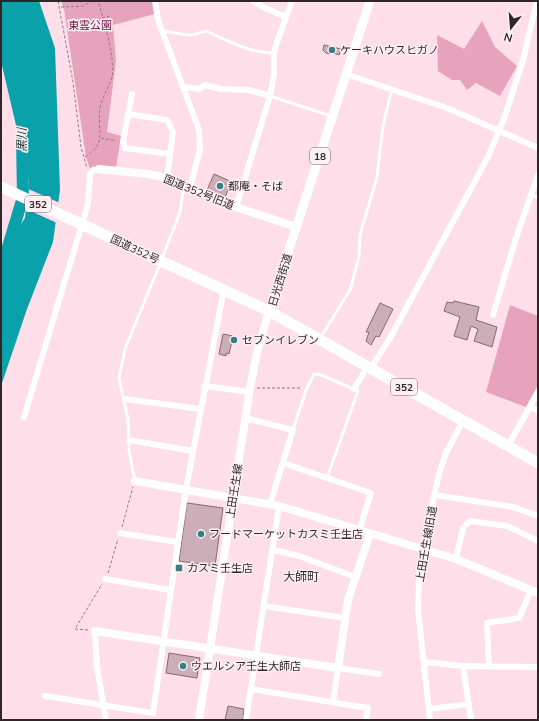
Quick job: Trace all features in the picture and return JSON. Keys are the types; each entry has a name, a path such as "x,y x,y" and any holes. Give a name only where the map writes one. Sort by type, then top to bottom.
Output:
{"highway":[{"name":"国道352号","path":"1,187 270,311"},
{"name":"日光西街道","path":"270,311 538,463"}],"main road":[{"name":"日光西街道","path":"270,311 370,1"}],"street":[{"path":"155,1 162,31 199,130 200,144 198,161 187,186"},
{"path":"253,1 286,17"},
{"path":"236,207 270,96 274,74 274,53 292,1"},
{"path":"354,389 390,338 458,214 499,131 523,60 537,1"},
{"path":"346,74 446,108 538,148"},
{"path":"184,88 199,89 205,85 222,89 249,90 270,96"},
{"path":"132,94 123,142 125,148 170,154"},
{"path":"129,114 166,120 173,132 166,178"},
{"path":"24,417 78,223 88,204 90,174 93,170 99,170"},
{"name":"国道352号旧道","path":"99,170 148,174 166,178 236,207 296,228"},
{"path":"493,315 538,175"},
{"path":"45,696 153,713 162,640 186,489 204,386 224,290"},
{"name":"上田壬生線","path":"199,720 250,390 257,353 270,311"},
{"path":"204,386 250,390"},
{"path":"508,446 538,392"},
{"path":"125,399 200,409"},
{"path":"530,407 538,411"},
{"path":"246,418 292,430 283,463 275,505 273,550 246,720"},
{"name":"上田壬生線旧道","path":"430,720 418,594 422,550 434,495 446,453 463,421"},
{"path":"129,440 193,451"},
{"path":"283,463 371,493 359,531"},
{"path":"135,481 275,505 456,559 535,592 519,618 487,623 489,666"},
{"path":"434,495 513,506 538,516"},
{"path":"456,559 463,528 470,521 507,526 538,540"},
{"path":"120,533 178,542"},
{"path":"333,702 344,618 355,577 370,534"},
{"path":"273,550 299,556 355,577"},
{"path":"105,579 170,590"},
{"path":"264,606 344,618"},
{"path":"106,720 97,667 96,631 379,674"},
{"path":"424,662 463,666 538,667"},
{"path":"463,666 471,720"},
{"path":"251,689 368,708 366,720"},
{"path":"429,709 469,704"}],"lane":[{"path":"162,31 176,32 189,36 206,31 245,48 262,53 274,53"},
{"path":"320,338 350,290 359,258 360,235 377,177 383,125 392,89"},
{"path":"270,96 332,116"},
{"path":"135,481 129,451 128,419 125,399 119,378 125,349 180,212 187,186"},
{"path":"531,194 538,198"},
{"path":"292,430 306,390 312,376 316,373 358,391 327,478"}],"path":[{"path":"58,1 61,8 84,158 90,174"},
{"path":"61,8 83,6 92,1"},
{"path":"84,158 97,147 101,138 100,109 112,75 113,67 98,1"},
{"path":"102,18 110,16"},
{"path":"101,138 123,142"},
{"path":"250,390 300,388 306,390"},
{"path":"96,631 75,629 105,579 113,560 135,481"}],"green space":[{"name":"東雲公園","path":"61,1 153,1 155,14 113,25 116,61 107,132 121,136 116,168 95,167 90,169 86,157 64,9"},
{"path":"482,21 495,47 517,66 500,96 476,83 467,90 460,80 452,80 438,71 437,35 464,49"},
{"path":"510,305 538,316 538,385 526,407 486,392"}],"water":[{"path":"1,1 39,1 55,48 60,190 53,242 27,309 1,386 1,254 25,218 29,181 1,61"}],"pier":[{"path":"26,188 60,203 57,223 24,208"}],"building":[{"name":"ケーキハウスヒガノ","path":"324,45 341,49 339,55 333,53 333,51 331,51 330,54 326,53 323,50"},
{"name":"都庵・そば","path":"214,174 232,182 224,199 207,190"},
{"path":"454,301 479,307 476,320 497,327 492,347 474,341 478,329 471,326 467,340 454,336 460,317 444,311 447,302 453,303"},
{"path":"380,303 393,309 379,337 376,336 371,345 366,341 369,332 366,332"},
{"path":"223,334 233,336 229,354 226,353 226,356 219,354"},
{"name":"フードマーケットカスミ壬生店","path":"187,503 223,508 215,566 179,561"},
{"name":"ウエルシア壬生大師店","path":"169,653 200,658 197,678 166,673"},
{"path":"228,706 244,709 243,720 225,720"}],"waterway":[{"name":"黒川","path":"1,270 23,197 22,139"}],"place":[{"name":"ケーキハウスヒガノ","path":"332,50"},
{"name":"都庵・そば","path":"220,186"},
{"name":"セブンイレブン","path":"234,340"},
{"name":"フードマーケットカスミ壬生店","path":"201,534"},
{"name":"カスミ壬生店","path":"179,568"},
{"name":"ウエルシア壬生大師店","path":"183,666"}],"district":[{"name":"大師町","path":"301,577"}]}
